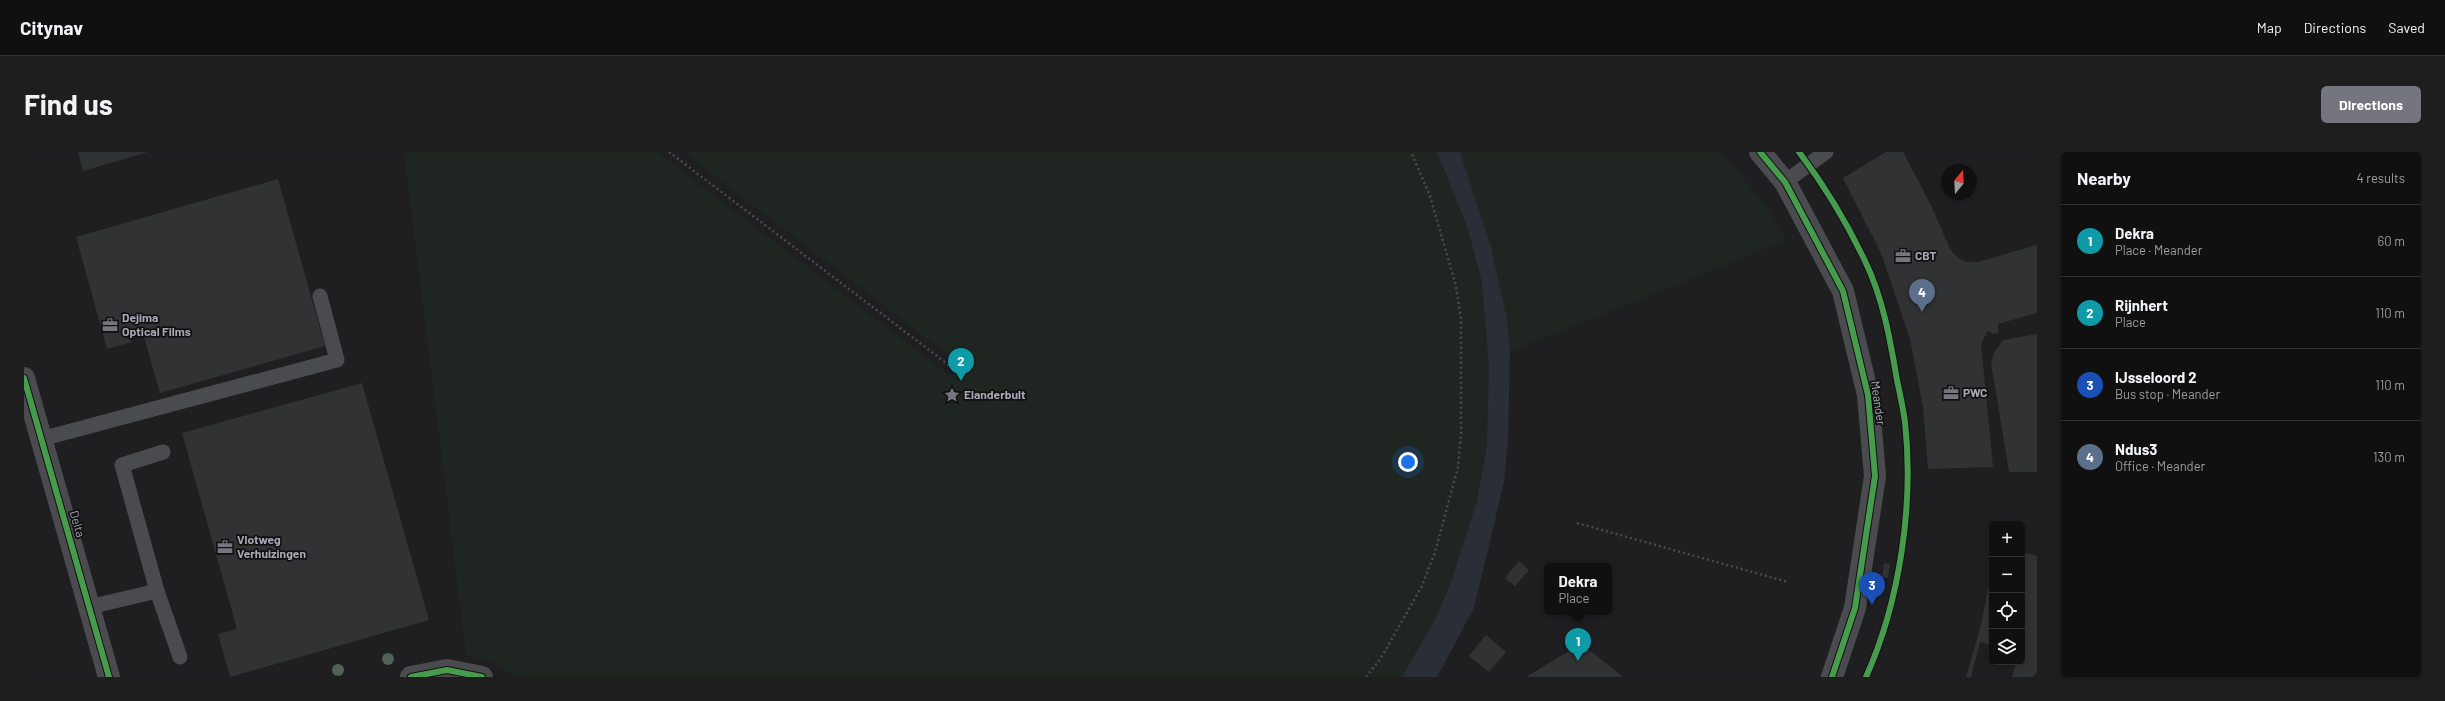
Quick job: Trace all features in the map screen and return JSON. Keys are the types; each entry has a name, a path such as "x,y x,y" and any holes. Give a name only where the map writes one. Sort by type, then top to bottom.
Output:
{"street":[{"name":"Meander","path":"1760,152 1785,182 1843,291 1868,395 1875,476 1855,608 1832,677"},
{"name":"Delta","path":"24,378 109,677"},
{"path":"411,677 446,670 482,677"}],"lane":[{"path":"1785,182 1826,152"},
{"path":"41,438 337,360 320,296"},
{"path":"163,452 122,465 157,591 180,657"},
{"path":"89,607 157,591"}],"path":[{"path":"670,152 958,372"},
{"path":"1366,677 1381,658 1422,586 1435,552 1458,467 1461,434 1461,319 1456,286 1430,196 1411,152"},
{"path":"1577,523 1788,582"}],"shaded area":[{"path":"24,152 2037,152 2037,677 24,677"},
{"path":"404,152 657,152 950,376 959,363 684,152 1721,152 1766,206 1787,240 1510,352 1508,440 1504,482 1493,532 1474,608 1437,677 516,677 496,664 466,654"},
{"path":"1437,152 1460,152 1491,247 1507,320 1510,352 1508,440 1504,482 1474,608 1437,677 1402,677 1437,616 1451,582 1477,501 1487,446 1489,366 1482,283 1468,229"}],"building":[{"path":"78,152 148,152 83,171"},
{"path":"1886,152 1903,152 1932,207 1950,249 1957,257 1967,262 1978,262 2037,245 2037,313 1998,324 1998,333 1993,334 1988,331 1981,344 1993,467 1928,469 1923,407 1910,339 1881,253 1843,178"},
{"path":"278,179 325,346 160,393 142,330 130,334 132,342 107,349 76,237"},
{"path":"2037,334 2037,472 2009,472 1991,362 1994,353 2003,340"},
{"path":"362,383 429,620 230,677 218,634 237,629 182,433"},
{"path":"2025,553 2037,556 2037,677 2012,677 2015,665 2025,665"},
{"path":"1519,561 1529,570 1515,586 1505,578"},
{"path":"1884,563 1890,564 1888,578 1882,577"},
{"path":"1989,584 1989,644 1980,642 1971,677 1966,677 1980,629"},
{"path":"1486,635 1506,652 1489,672 1469,656"},
{"path":"1579,645 1583,645 1623,677 1526,677"}],"cycle path":[{"path":"1760,152 1785,182 1843,291 1868,395 1875,476 1855,608 1832,677"},
{"path":"1799,152 1843,219 1858,247 1877,289 1892,349 1905,422 1907,486 1906,519 1902,552 1888,617 1878,648 1866,677"},
{"path":"24,378 109,677"},
{"path":"411,677 447,670 482,677"}],"place":[{"name":"CBT","path":"1903,256"},
{"name":"Ndus3","path":"1922,312"},
{"name":"Dejima Optical Films","path":"110,325"},
{"name":"Rijnhert","path":"961,381"},
{"name":"PWC","path":"1951,393"},
{"name":"Elanderbult","path":"952,395"},
{"name":"Vlotweg Verhuizingen","path":"225,547"},
{"name":"IJsseloord 2","path":"1872,605"},
{"name":"Dekra","path":"1578,661"}]}
